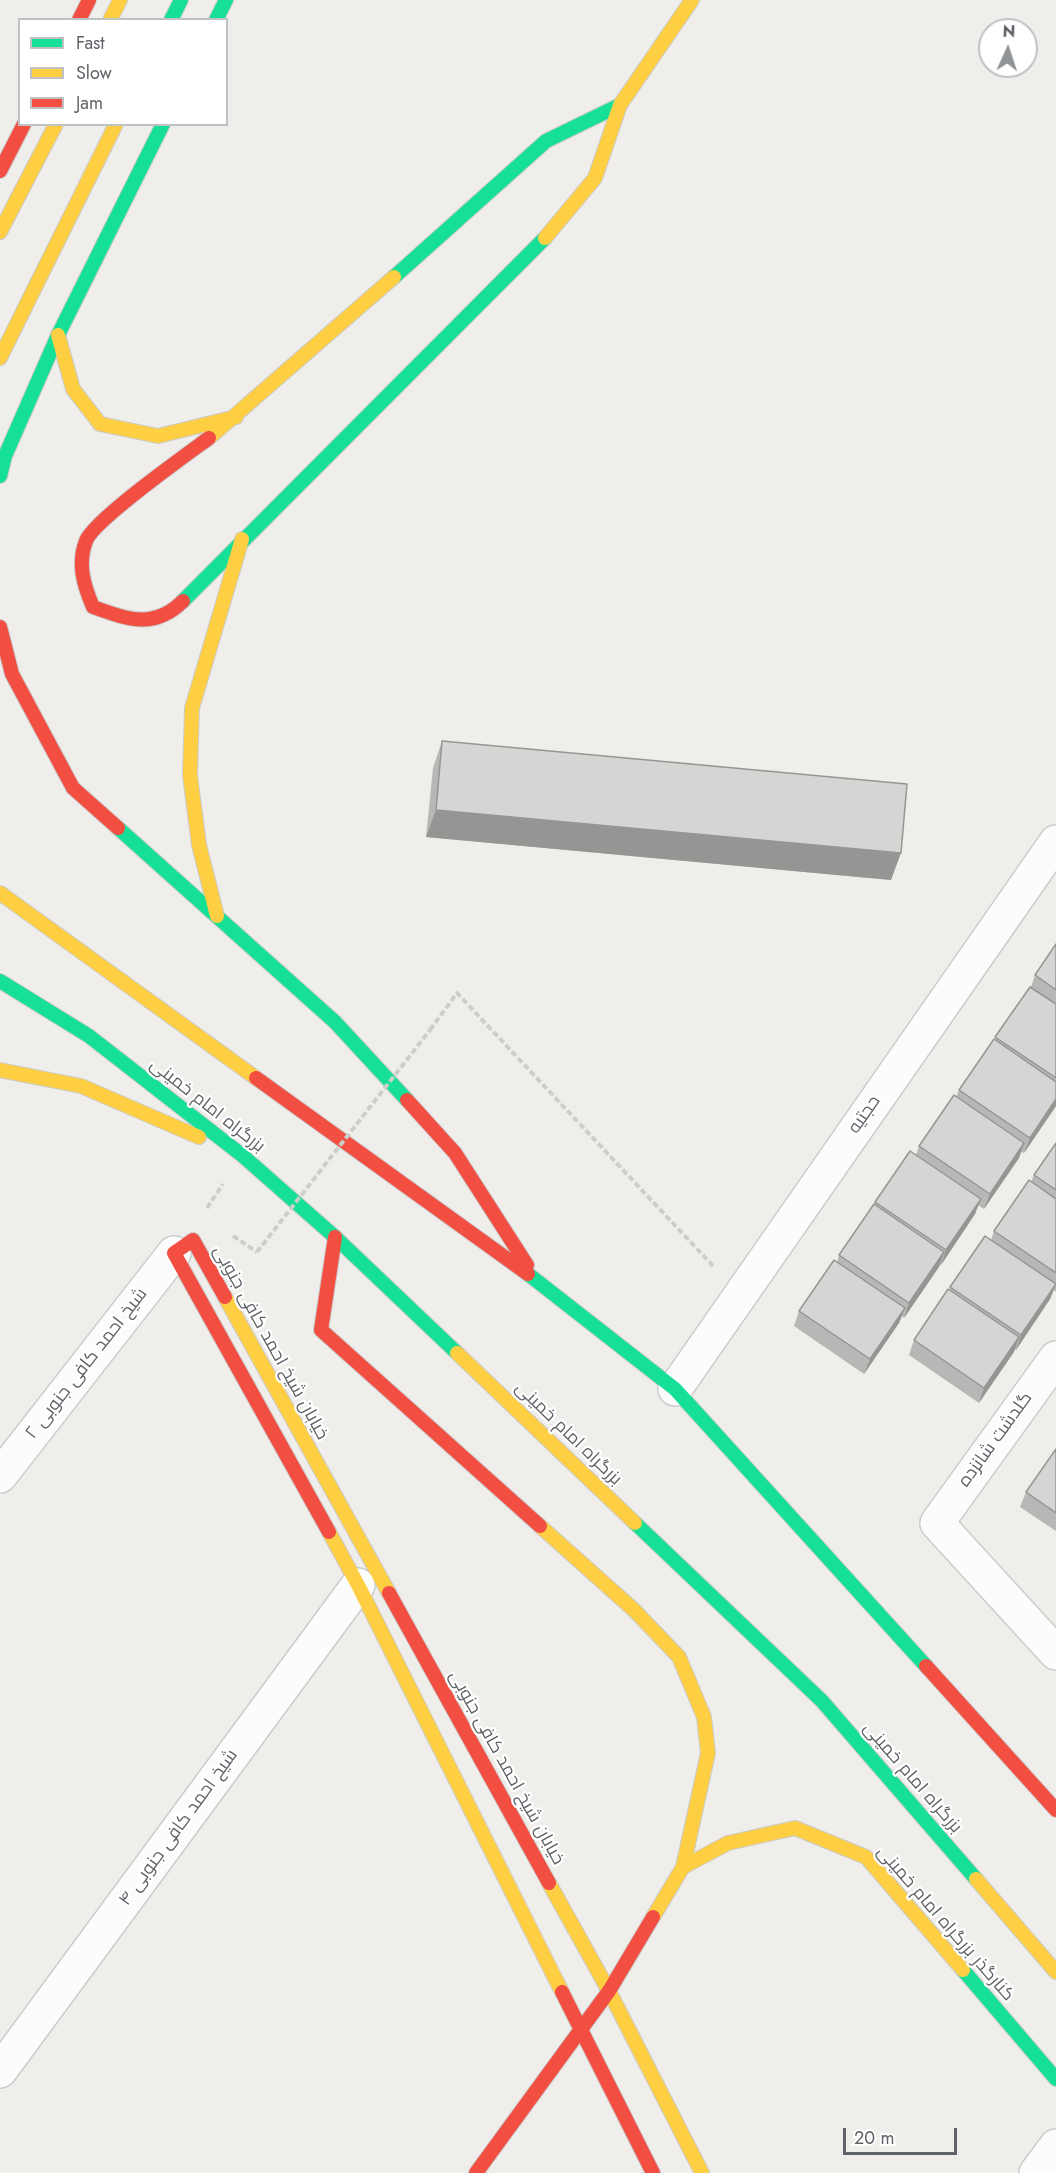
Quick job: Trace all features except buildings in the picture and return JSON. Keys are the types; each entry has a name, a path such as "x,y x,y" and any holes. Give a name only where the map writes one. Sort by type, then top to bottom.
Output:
{"main road":[{"path":"80,18 89,0"},
{"path":"111,18 120,0"},
{"path":"172,18 181,0"},
{"path":"217,18 226,0"},
{"path":"620,105 546,141 236,417 99,526 86,540 81,578 93,607 131,621 170,614 242,539 535,250 595,178 620,105 692,0"},
{"path":"0,171 23,126"},
{"path":"0,232 55,126"},
{"path":"0,358 115,126"},
{"path":"0,476 5,456 57,335 162,126"},
{"path":"57,335 73,389 100,424 158,436 236,417"},
{"path":"218,916 199,845 190,775 192,708 242,539"},
{"path":"0,627 12,674 73,788 335,1022 455,1153 538,1282"},
{"path":"0,893 538,1282 675,1389 1056,1810"},
{"name":"بزرگراه امام خمینی","path":"0,981 89,1036 243,1156 335,1237 822,1701 1056,1972"},
{"path":"0,1070 81,1086 243,1156"},
{"path":"335,1237 321,1330 634,1610 679,1657 704,1717 708,1753 683,1867 609,1991 476,2173"},
{"name":"خیابان شیخ احمد کافی جنوبی","path":"174,1252 193,1240 609,1991 702,2173"},
{"path":"174,1252 358,1585 653,2173"},
{"name":"کنارگذر بزرگراه امام خمینی","path":"683,1867 728,1843 795,1828 866,1857 1056,2079"}],"street":[{"name":"حجتیه","path":"675,1389 1056,842"},
{"name":"شیخ احمد کافی جنوبی ۲","path":"0,1476 174,1252"},
{"name":"گلدشت شانزده","path":"1056,1358 937,1523 1056,1653"},
{"name":"شیخ احمد کافی جنوبی ۴","path":"0,2071 358,1585"},
{"path":"1036,2173 1056,2146"}],"path":[{"path":"257,1252 458,993 739,1294"}],"traffic: fast":[{"path":"172,18 181,0"},
{"path":"217,18 226,0"},
{"path":"394,277 546,141 620,105"},
{"path":"0,476 5,456 58,335 162,126"},
{"path":"183,601 545,238"},
{"path":"118,828 335,1022 407,1100"},
{"path":"0,981 89,1036 243,1156 335,1237 457,1353"},
{"path":"528,1274 675,1389 926,1666"},
{"path":"635,1523 822,1701 976,1879"},
{"path":"963,1970 1056,2079"}],"traffic: slow":[{"path":"111,18 120,0"},
{"path":"545,238 595,178 620,105 692,0"},
{"path":"0,232 55,126"},
{"path":"0,358 115,126"},
{"path":"209,438 394,277"},
{"path":"58,335 73,389 100,424 158,436 236,417"},
{"path":"217,916 199,845 190,775 192,708 242,539"},
{"path":"0,893 256,1078"},
{"path":"0,1070 81,1086 199,1137"},
{"path":"225,1297 389,1593"},
{"path":"457,1353 635,1523"},
{"path":"540,1526 634,1610 679,1657 704,1717 708,1753 683,1867 653,1917"},
{"path":"329,1532 358,1585 562,1992"},
{"path":"683,1867 728,1843 795,1828 866,1857 963,1970"},
{"path":"976,1879 1056,1972"},
{"path":"549,1883 609,1991 702,2173"}],"traffic: jam":[{"path":"80,18 89,0"},
{"path":"0,171 23,126"},
{"path":"183,601 172,610 151,619 129,618 93,607 83,575 83,550 86,541 105,518 209,438"},
{"path":"0,627 12,674 73,788 118,828"},
{"path":"256,1078 528,1274"},
{"path":"407,1100 455,1153 527,1265"},
{"path":"335,1237 321,1330 540,1526"},
{"path":"225,1297 193,1240 174,1253 329,1532"},
{"path":"389,1593 549,1883"},
{"path":"926,1666 1056,1810"},
{"path":"476,2173 609,1991 653,1917"},
{"path":"562,1992 653,2173"}]}
